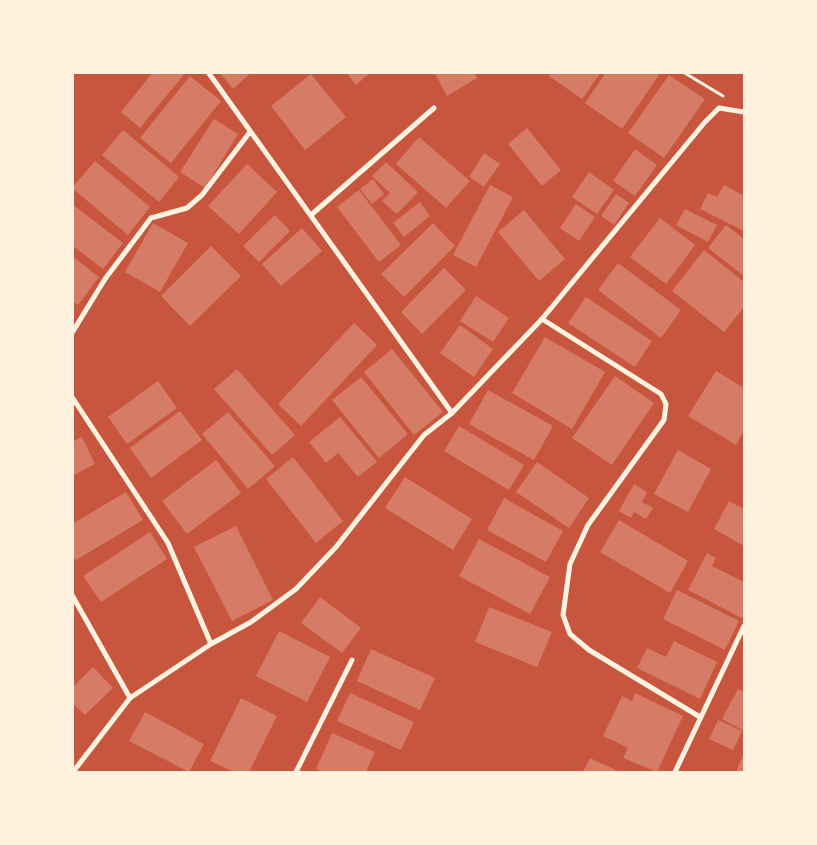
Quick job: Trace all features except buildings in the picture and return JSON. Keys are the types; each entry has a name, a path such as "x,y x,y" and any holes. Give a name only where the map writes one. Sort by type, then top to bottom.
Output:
{"street":[{"path":"208,72 452,413"},
{"path":"311,214 434,108"},
{"path":"73,772 130,698 211,644 252,622 296,589 336,547 424,435 452,413 542,319 705,122 719,108 730,108 744,112"},
{"path":"72,333 105,279 151,218 187,208 202,195 250,132"},
{"path":"542,319 660,394 666,404 664,420 588,526 570,564 563,616 570,634 589,650 700,717"},
{"path":"72,397 168,543 211,644"},
{"path":"72,595 130,698"},
{"path":"676,772 744,626"},
{"path":"296,772 352,660"}],"path":[{"path":"682,72 722,96 730,108"}]}
